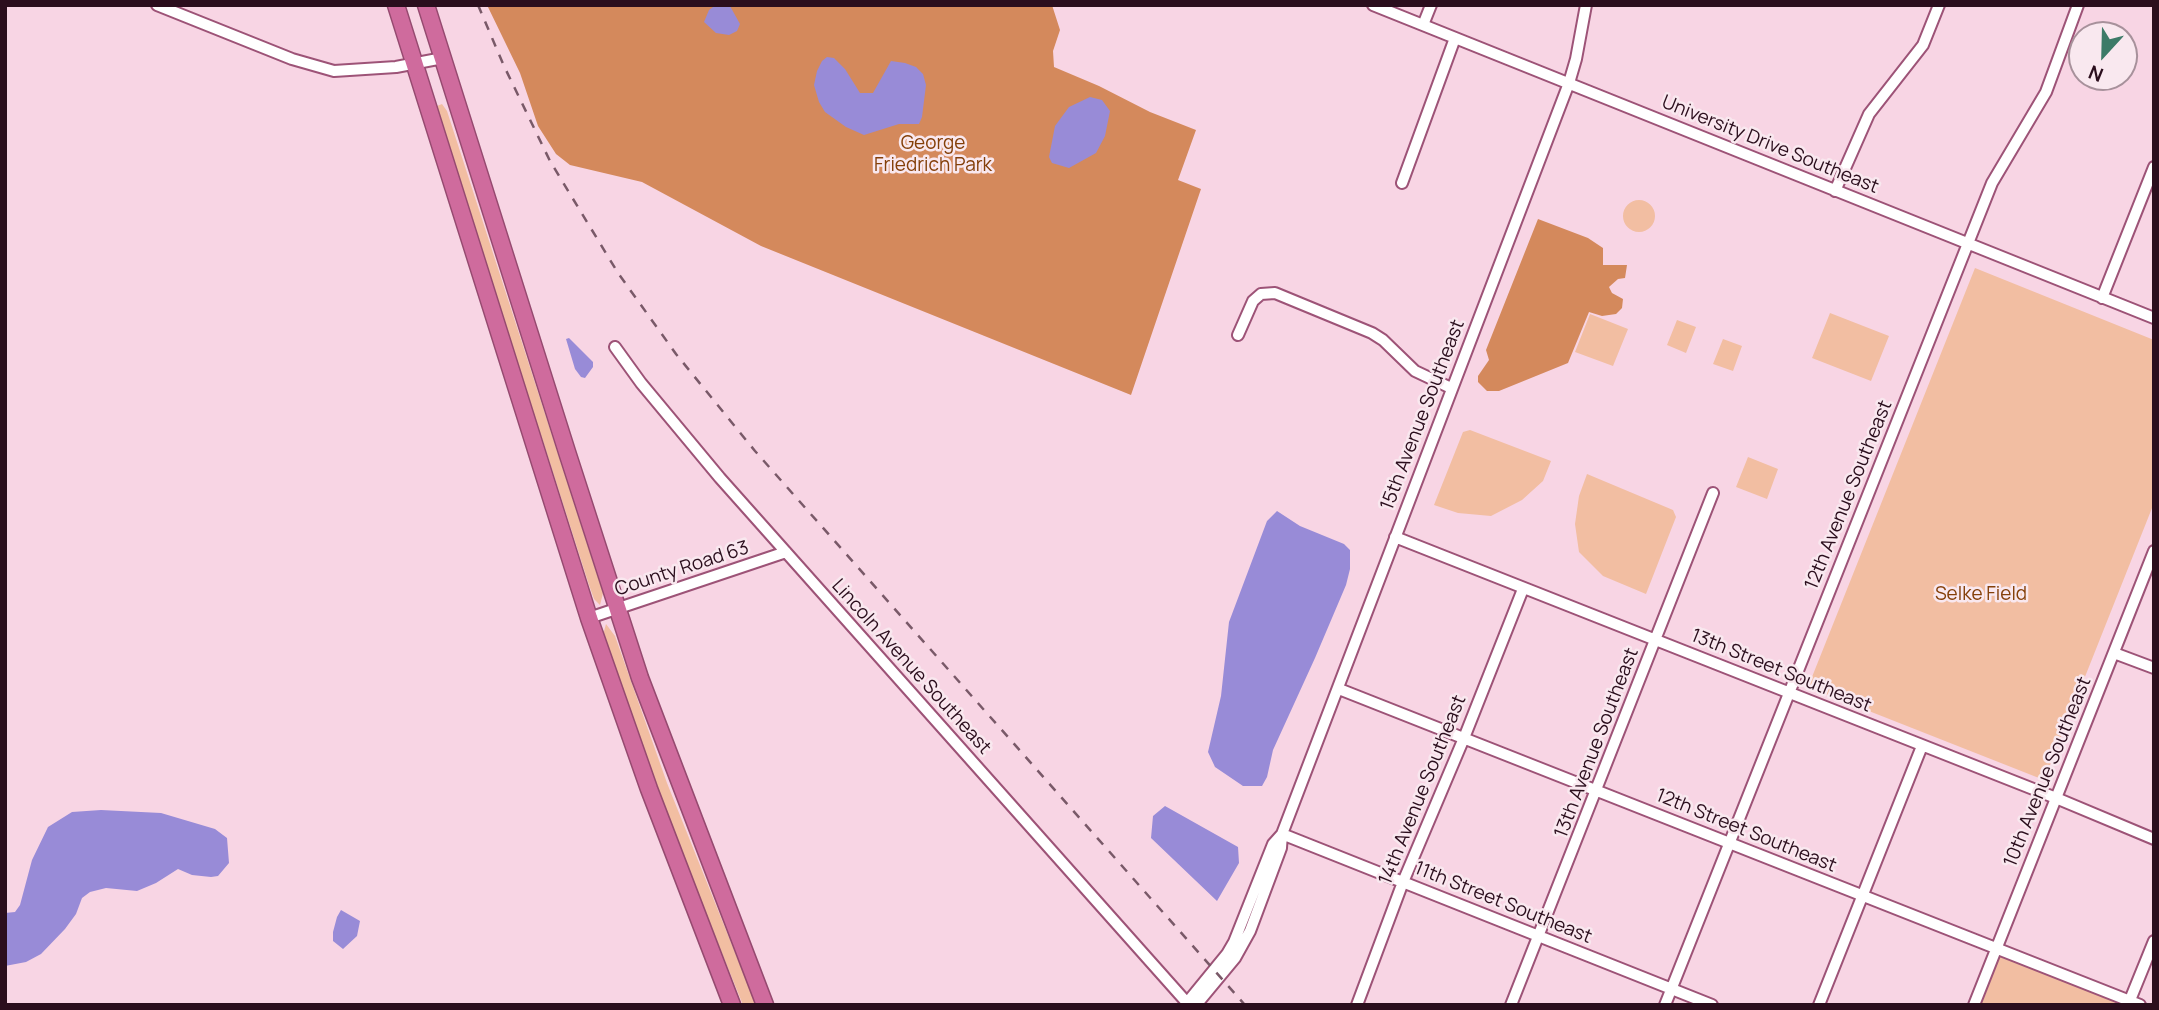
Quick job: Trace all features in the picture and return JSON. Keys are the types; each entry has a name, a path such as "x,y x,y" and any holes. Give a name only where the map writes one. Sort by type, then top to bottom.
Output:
{"highway":[{"path":"396,5 589,618 649,789 733,1005"},
{"path":"426,5 617,609 679,785 765,1005"}],"street":[{"path":"157,5 292,59 334,71 396,67 443,58"},
{"name":"University Drive Southeast","path":"1373,5 2154,318"},
{"path":"1423,25 1432,5"},
{"name":"15th Avenue Southeast","path":"1192,1005 1191,998 1234,942 1273,844 1282,834 1569,83 1586,5"},
{"path":"1835,191 1869,114 1923,45 1939,5"},
{"name":"12th Avenue Southeast","path":"1665,1005 1968,244 2000,167 2046,92 2078,5"},
{"path":"1402,183 1455,38"},
{"path":"2102,298 2154,167"},
{"path":"1238,335 1253,301 1261,294 1275,293 1372,333 1415,371 1451,388"},
{"name":"Lincoln Avenue Southeast","path":"615,346 676,426 786,552 1192,1005"},
{"name":"13th Avenue Southeast","path":"1511,1005 1598,791 1713,493"},
{"name":"13th Street Southeast","path":"1395,537 2154,839"},
{"name":"10th Avenue Southeast","path":"1974,1005 2154,551"},
{"name":"County Road 63","path":"589,618 786,552"},
{"name":"14th Avenue Southeast","path":"1357,1005 1403,882 1464,738 1522,589"},
{"path":"2114,653 2154,668"},
{"name":"12th Street Southeast","path":"1339,689 2133,1003"},
{"path":"1819,1005 1923,746"},
{"name":"11th Street Southeast","path":"1282,834 1712,1005"},
{"path":"2133,1003 2154,941"}],"green space":[{"name":"George Friedrich Park","path":"487,5 1052,5 1060,30 1053,51 1054,67 1150,112 1196,130 1178,180 1201,189 1131,395 761,246 642,182 570,165 556,154 538,126 520,73"},
{"path":"442,104 447,111 603,593 600,605 594,599 589,585 543,441 518,374 438,113 437,106"},
{"path":"1639,200 1650,205 1655,216 1650,227 1639,232 1628,227 1623,216 1628,205"},
{"path":"1538,219 1588,238 1603,248 1603,265 1627,265 1625,278 1618,279 1609,287 1612,293 1623,299 1622,308 1616,314 1602,316 1589,312 1568,363 1499,391 1487,391 1478,382 1478,376 1489,360 1486,350"},
{"name":"Selke Field","path":"1975,268 2154,340 2154,503 2044,780 1808,687"},
{"path":"1830,313 1889,336 1871,381 1812,358"},
{"path":"1590,314 1628,329 1613,366 1575,352"},
{"path":"1677,320 1696,327 1686,353 1667,345"},
{"path":"1723,339 1742,346 1733,371 1713,364"},
{"path":"1470,430 1551,461 1543,481 1522,500 1491,516 1458,513 1434,505 1463,432"},
{"path":"1748,457 1778,469 1767,499 1736,487"},
{"path":"1587,474 1673,510 1676,517 1646,594 1603,576 1579,552 1575,524 1579,496"},
{"path":"606,624 615,636 667,783 756,1005 743,1005 660,800 603,635"},
{"path":"2000,956 2118,1003 2118,1005 1981,1005"}],"shaded area":[{"path":"716,5 730,6 740,24 737,31 729,35 716,33 704,22 709,10"},
{"path":"827,57 834,58 845,69 860,93 873,93 891,61 916,67 923,74 926,85 919,124 899,124 864,135 846,127 825,112 814,85 817,71"},
{"path":"1090,97 1102,100 1110,111 1105,136 1096,153 1069,168 1052,163 1049,157 1055,126 1069,107"},
{"path":"569,338 593,362 593,367 585,378 575,369 566,339"},
{"path":"1277,511 1300,526 1344,544 1350,550 1350,569 1346,585 1315,658 1273,750 1267,777 1262,786 1243,786 1215,767 1208,752 1221,696 1229,622 1267,521"},
{"path":"1165,806 1238,847 1239,863 1217,901 1151,838 1153,816"},
{"path":"101,810 161,813 215,829 227,838 229,863 218,876 192,875 178,869 137,891 106,888 90,892 82,898 76,914 65,929 41,954 26,962 5,966 5,913 15,912 20,905 32,860 48,827 72,812"},
{"path":"341,910 360,921 357,936 343,949 333,941 333,932"}],"railway":[{"path":"478,5 550,161 618,273 676,354 755,451 1245,1005"}]}
